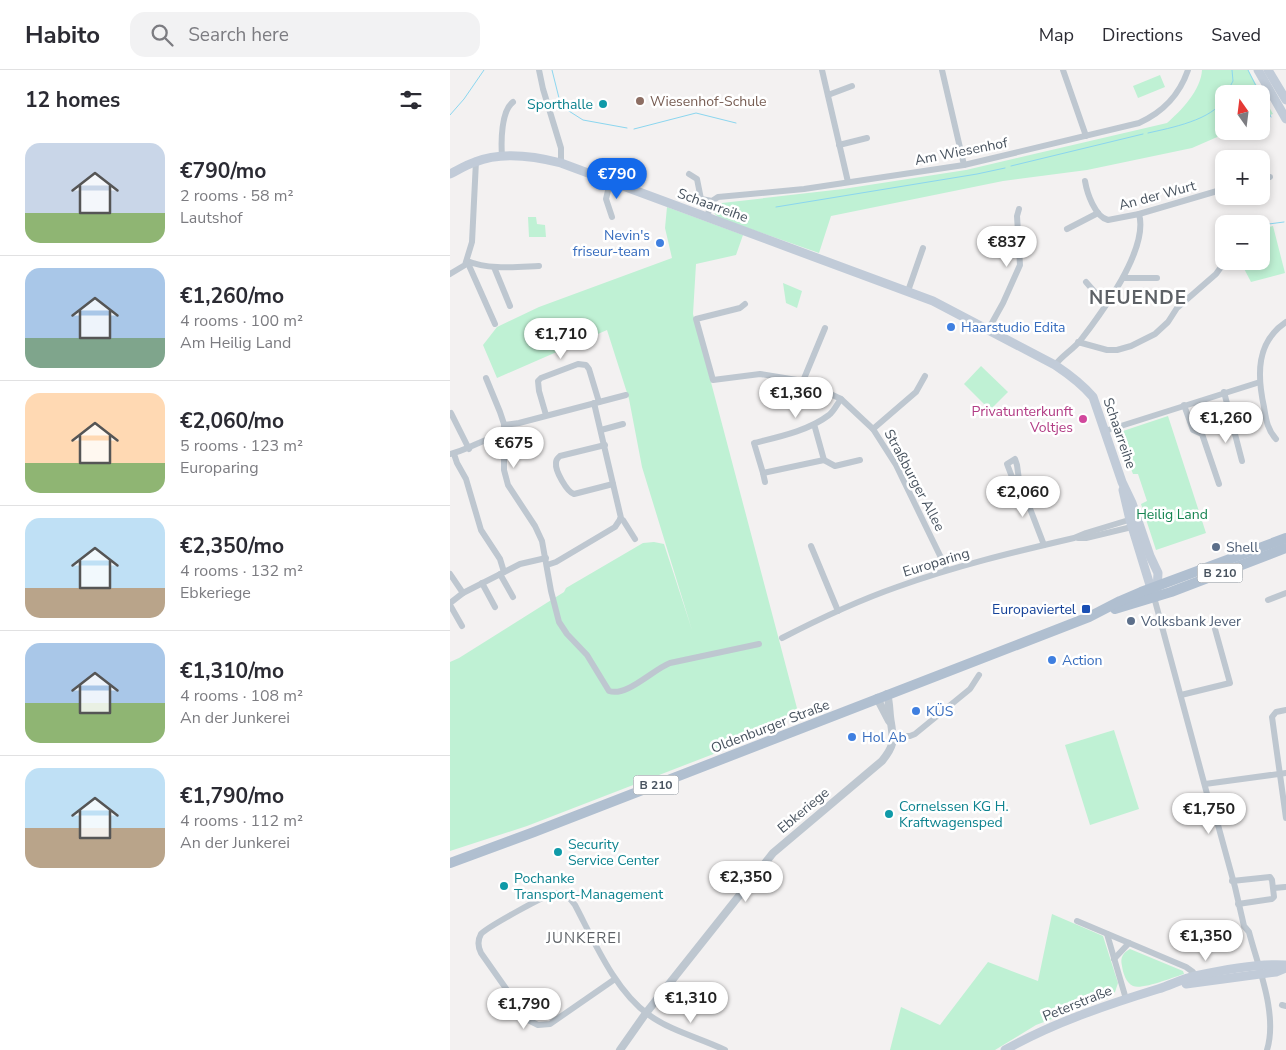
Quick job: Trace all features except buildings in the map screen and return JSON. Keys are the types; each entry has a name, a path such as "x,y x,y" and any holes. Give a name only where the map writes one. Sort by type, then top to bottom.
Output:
{"main road":[{"path":"1258,70 1281,97"},
{"path":"1268,70 1281,97 1286,119"},
{"name":"Schaarreihe","path":"450,174 476,161 502,156 536,158 561,163 936,302 1055,366 1073,377 1093,397 1122,482 1124,498 1156,568 1159,578 1154,591"},
{"name":"Schaarreihe","path":"1134,522 1154,591"},
{"name":"B 210","path":"1154,591 1180,578 1286,538"},
{"name":"B 210","path":"1154,591 1286,548"},
{"path":"1156,568 1164,573 1180,578"},
{"name":"Oldenburger Straße","path":"450,863 1154,591"},
{"name":"Peterstraße","path":"1005,1050 1065,1021 1126,998 1194,976 1286,967"},
{"name":"Peterstraße","path":"1161,988 1259,970"}],"street":[{"path":"539,70 561,148 561,163"},
{"path":"822,70 848,182"},
{"path":"942,70 964,165"},
{"path":"1063,70 1086,136"},
{"name":"Am Wiesenhof","path":"712,202 718,197 804,188 964,165 1139,123 1154,116 1168,104 1175,96 1188,70"},
{"path":"828,96 852,86"},
{"path":"502,156 502,127 510,105 513,102"},
{"path":"839,145 867,138"},
{"path":"450,274 463,267 467,261 472,242 476,161"},
{"path":"689,174 697,179 701,199 712,202 707,216"},
{"path":"1067,230 1098,213 1086,189 1085,181"},
{"path":"610,182 606,199 612,217"},
{"name":"An der Wurt","path":"1098,213 1108,220 1139,214 1215,192"},
{"path":"988,330 1003,303 1020,265 1017,216 1019,209"},
{"path":"1055,366 1078,342 1106,305 1123,278 1138,242 1142,222 1139,214"},
{"path":"908,292 923,248"},
{"path":"467,261 477,265 494,267 538,266"},
{"path":"467,261 496,324"},
{"path":"494,267 510,306"},
{"path":"1078,342 1107,350 1117,350 1132,346 1156,334 1178,308 1219,270"},
{"path":"1123,278 1158,278"},
{"path":"1086,282 1106,305"},
{"name":"Straßburger Allee","path":"745,304 740,308 696,320 713,380 760,374 803,381 841,399 873,429 896,465 947,570"},
{"path":"1276,439 1269,431 1259,368 1265,345 1274,332 1286,322"},
{"path":"803,381 825,328"},
{"path":"546,415 538,382 542,378 578,364 586,365 590,369 620,519 623,520 635,539"},
{"name":"Straßburger Allee","path":"873,429 916,392 926,376"},
{"path":"486,378 504,425 504,470 508,485 542,541 559,622 567,634 587,655 609,690 615,692 632,687 658,668 670,663 759,644"},
{"path":"1105,431 1260,382"},
{"path":"1224,392 1242,461"},
{"path":"504,425 519,423 626,395"},
{"path":"765,482 754,443 814,424 830,414 841,399"},
{"path":"1184,405 1193,430 1202,434 1219,484"},
{"path":"451,413 469,449"},
{"path":"1231,421 1266,415"},
{"path":"601,430 623,424"},
{"path":"814,424 824,460"},
{"path":"504,435 488,439 469,449 452,454 466,479 481,530 500,559 502,573 513,597"},
{"path":"605,445 560,456 557,459 556,466 570,494 613,484"},
{"path":"763,473 824,460 835,466 860,460"},
{"path":"1019,480 1044,545"},
{"path":"462,626 450,604 463,593 520,564 556,562 614,527 620,519"},
{"name":"Europaring","path":"782,638 838,611 898,586 947,570 1074,538 1086,532 1134,522"},
{"path":"811,546 838,611"},
{"path":"450,574 463,593"},
{"path":"482,584 495,606"},
{"path":"1154,591 1174,670 1178,675 1181,695 1210,805 1215,814 1232,880 1231,887 1234,898 1238,904 1244,926 1249,932 1259,970 1270,1020 1267,1050"},
{"path":"1268,600 1286,593"},
{"path":"1181,695 1230,683 1215,630"},
{"path":"882,696 894,736 910,736 915,734 970,689 979,675"},
{"path":"1286,710 1276,712 1272,717 1283,773 1286,818"},
{"name":"Ebkeriege","path":"620,1050 762,864 773,852 882,761 893,746 894,736"},
{"path":"1205,784 1283,773"},
{"path":"1232,880 1270,878 1272,880 1274,888 1274,897 1272,899 1238,904"},
{"path":"1274,888 1286,886"},
{"path":"615,979 550,1024 538,1025 528,1020 481,953 478,946 480,937 484,931 547,896 553,893 563,894 570,898 575,905 615,979 646,1014 670,1027 725,1050"},
{"path":"1077,921 1186,967 1193,972 1194,976"},
{"path":"1107,934 1126,998"},
{"path":"1114,959 1129,943"}],"green space":[{"path":"1202,70 1248,70 1257,85 1215,85 1215,138 1192,148 1087,170 1003,181 831,216 819,253 719,218 714,213 716,208 722,203 843,189 966,170 1167,123 1184,106 1201,78"},
{"path":"1160,75 1165,87 1138,98 1133,86"},
{"path":"667,207 743,235 736,255 696,264 693,314 798,712 729,748 527,826 450,851 450,662 564,592 566,588 643,543 654,542 664,544 692,630 642,467 629,399 607,330 497,378 483,345 497,327 539,307 672,258 665,228"},
{"path":"528,217 536,217 537,224 545,225 546,237 529,237"},
{"path":"1273,226 1285,273 1251,282 1245,270 1270,270 1270,227"},
{"path":"783,283 802,291 797,308 786,303"},
{"path":"981,366 1008,392 990,410 964,384"},
{"name":"Heilig Land","path":"1168,416 1206,533 1156,550 1141,504 1147,501 1138,474 1133,474 1117,433"},
{"path":"1114,730 1139,809 1090,825 1065,745"},
{"path":"1052,914 1103,936 1118,983 1115,992 1108,998 1036,1025 995,1050 890,1050 901,1007 940,1025 988,962 1038,981"},
{"path":"1130,949 1183,971 1184,974 1150,985 1133,986 1125,978 1121,963 1123,956"}],"waterway":[{"path":"450,115 464,99 484,70"},
{"path":"552,70 561,106 583,120 627,128"},
{"path":"1231,85 1233,81 1232,70"},
{"path":"1248,70 1256,85"},
{"path":"1148,133 1179,126 1201,118 1215,109"},
{"path":"634,129 696,113 736,123"},
{"path":"1011,166 1143,134"},
{"path":"776,207 1005,168"},
{"path":"1270,224 1284,222"}],"place":[{"name":"Wiesenhof-Schule","path":"640,101"},
{"name":"Sporthalle","path":"603,104"},
{"name":"Nevin's friseur-team","path":"660,243"},
{"name":"Haarstudio Edita","path":"951,327"},
{"name":"Privatunterkunft Voltjes","path":"1083,419"},
{"name":"Shell","path":"1216,547"},
{"name":"Europaviertel","path":"1086,609"},
{"name":"Volksbank Jever","path":"1131,621"},
{"name":"Action","path":"1052,660"},
{"name":"KÜS","path":"916,711"},
{"name":"Hol Ab","path":"852,737"},
{"name":"Cornelssen KG H. Kraftwagensped","path":"889,814"},
{"name":"Security Service Center","path":"558,852"},
{"name":"Pochanke Transport-Management","path":"504,886"}],"district":[{"name":"NEUENDE","path":"1138,297"},
{"name":"JUNKEREI","path":"584,938"}]}
